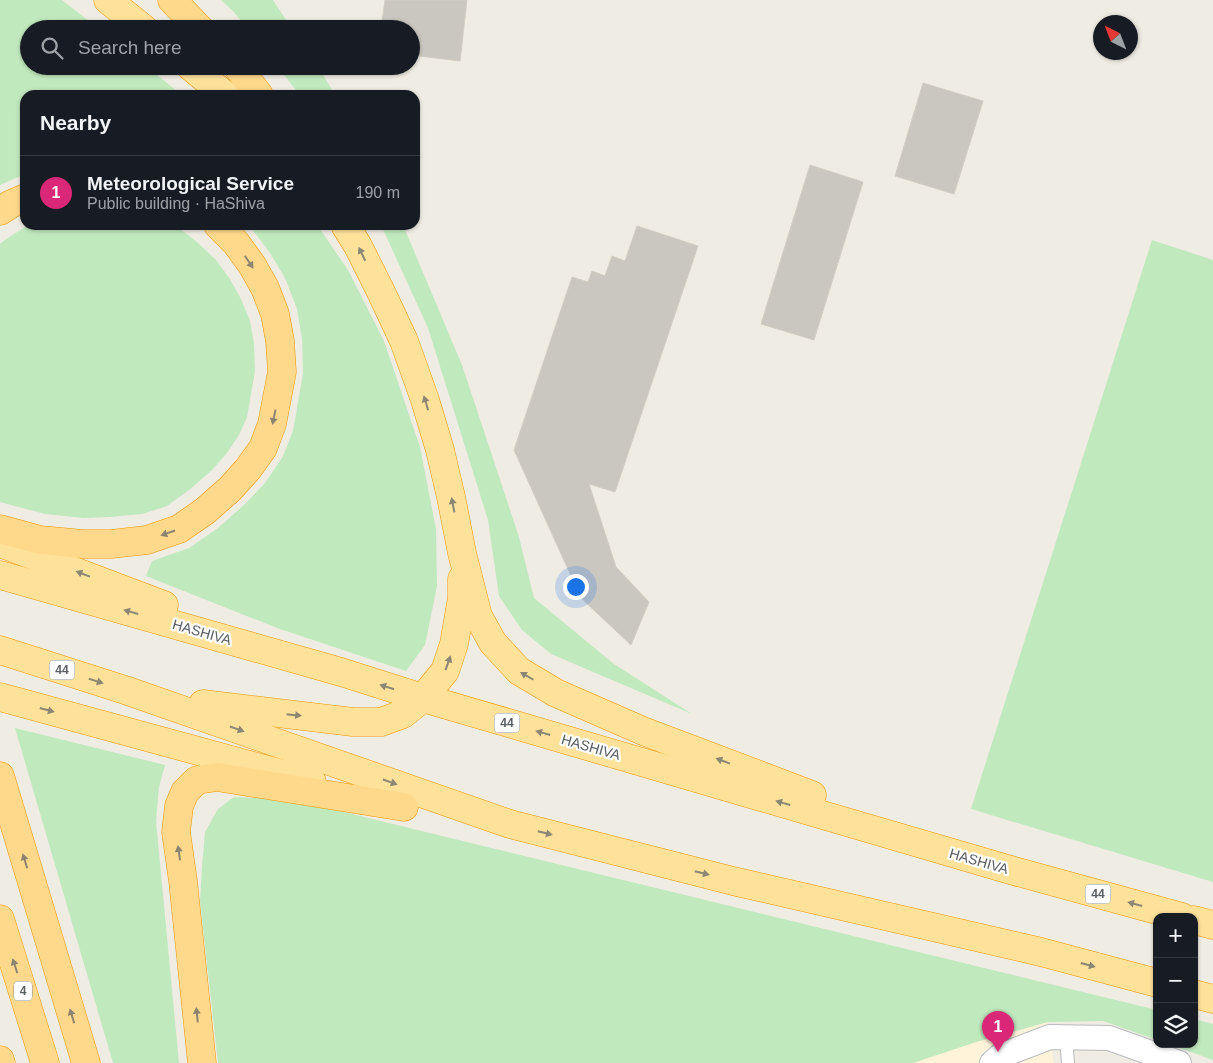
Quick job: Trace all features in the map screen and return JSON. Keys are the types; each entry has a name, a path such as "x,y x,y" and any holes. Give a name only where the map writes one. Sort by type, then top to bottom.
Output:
{"highway":[{"path":"108,0 133,20"},
{"path":"201,75 219,90"},
{"path":"244,75 255,90"},
{"path":"0,211 20,200"},
{"path":"0,529 40,540 83,544 111,544 147,540 179,529 205,511 230,489 248,469 263,448 272,424 282,372 280,341 276,314 265,288 252,265 236,243 223,230"},
{"path":"348,230 358,246 404,341 425,400 452,497 462,553 478,616 493,643 519,671 549,688 643,731 1014,871"},
{"path":"0,542 341,672"},
{"path":"125,690 215,707 353,722 381,722 403,714 423,698 445,671 454,644 462,598 462,553"},
{"name":"HASHIVA","path":"0,575 341,672 423,698 1014,871 1167,913"},
{"name":"44","path":"0,650 125,690 510,824 733,881 1042,952 1153,983"},
{"path":"0,697 404,807"},
{"path":"0,776 86,1063"},
{"path":"202,1063 176,832 179,806 185,792 197,780 217,777 510,824"},
{"name":"4","path":"0,920 46,1063"},
{"path":"1198,921 1213,925"},
{"path":"1198,995 1213,999"}],"street":[{"path":"992,1063 1000,1056 1050,1037 1109,1038 1180,1063"}],"lane":[{"path":"1066,1037 1068,1063"}],"shaded area":[{"path":"1048,1022 1054,1063 913,1063 976,1042"}],"green space":[{"path":"0,0 62,0 88,20 20,20 20,75 157,75 176,90 20,90 20,176 0,185"},
{"path":"221,0 273,0 286,20 240,20"},
{"path":"284,75 323,75 332,90 296,90"},
{"path":"20,230 181,230 216,260 230,279 250,321 254,344 255,371 247,417 239,435 212,470 167,506 142,514 84,518 45,514 0,502 0,244"},
{"path":"253,230 320,230 348,270 384,341 420,447 436,529 437,586 425,645 406,671 277,628 146,576 152,561 189,548 218,528 245,504 265,483 282,458 293,431 303,373 302,339 297,309 285,278"},
{"path":"383,230 405,230 462,365 519,537 534,598 614,664 692,714 551,654 522,630 499,596 488,520 428,328"},
{"path":"1152,240 1213,260 1213,882 971,809"},
{"path":"15,728 165,765 159,787 156,821 179,1063 113,1063"},
{"path":"234,797 259,798 319,806 1153,1009 1153,1039 1103,1021 1048,1022 976,1042 913,1063 218,1063 200,901 205,832 218,809"},
{"path":"1198,1020 1213,1024 1213,1060 1180,1048 1198,1048"}],"building":[{"path":"385,0 467,0 460,61 420,56 420,20 382,20"},
{"path":"923,83 983,101 954,194 895,176"},
{"path":"810,165 863,182 814,340 761,324"},
{"path":"637,226 698,246 615,492 589,484 616,567 649,602 631,645 581,598 514,450 572,277 588,282 592,271 605,276 612,256 625,261"}],"place":[{"name":"Meteorological Service","path":"998,1052"}]}
